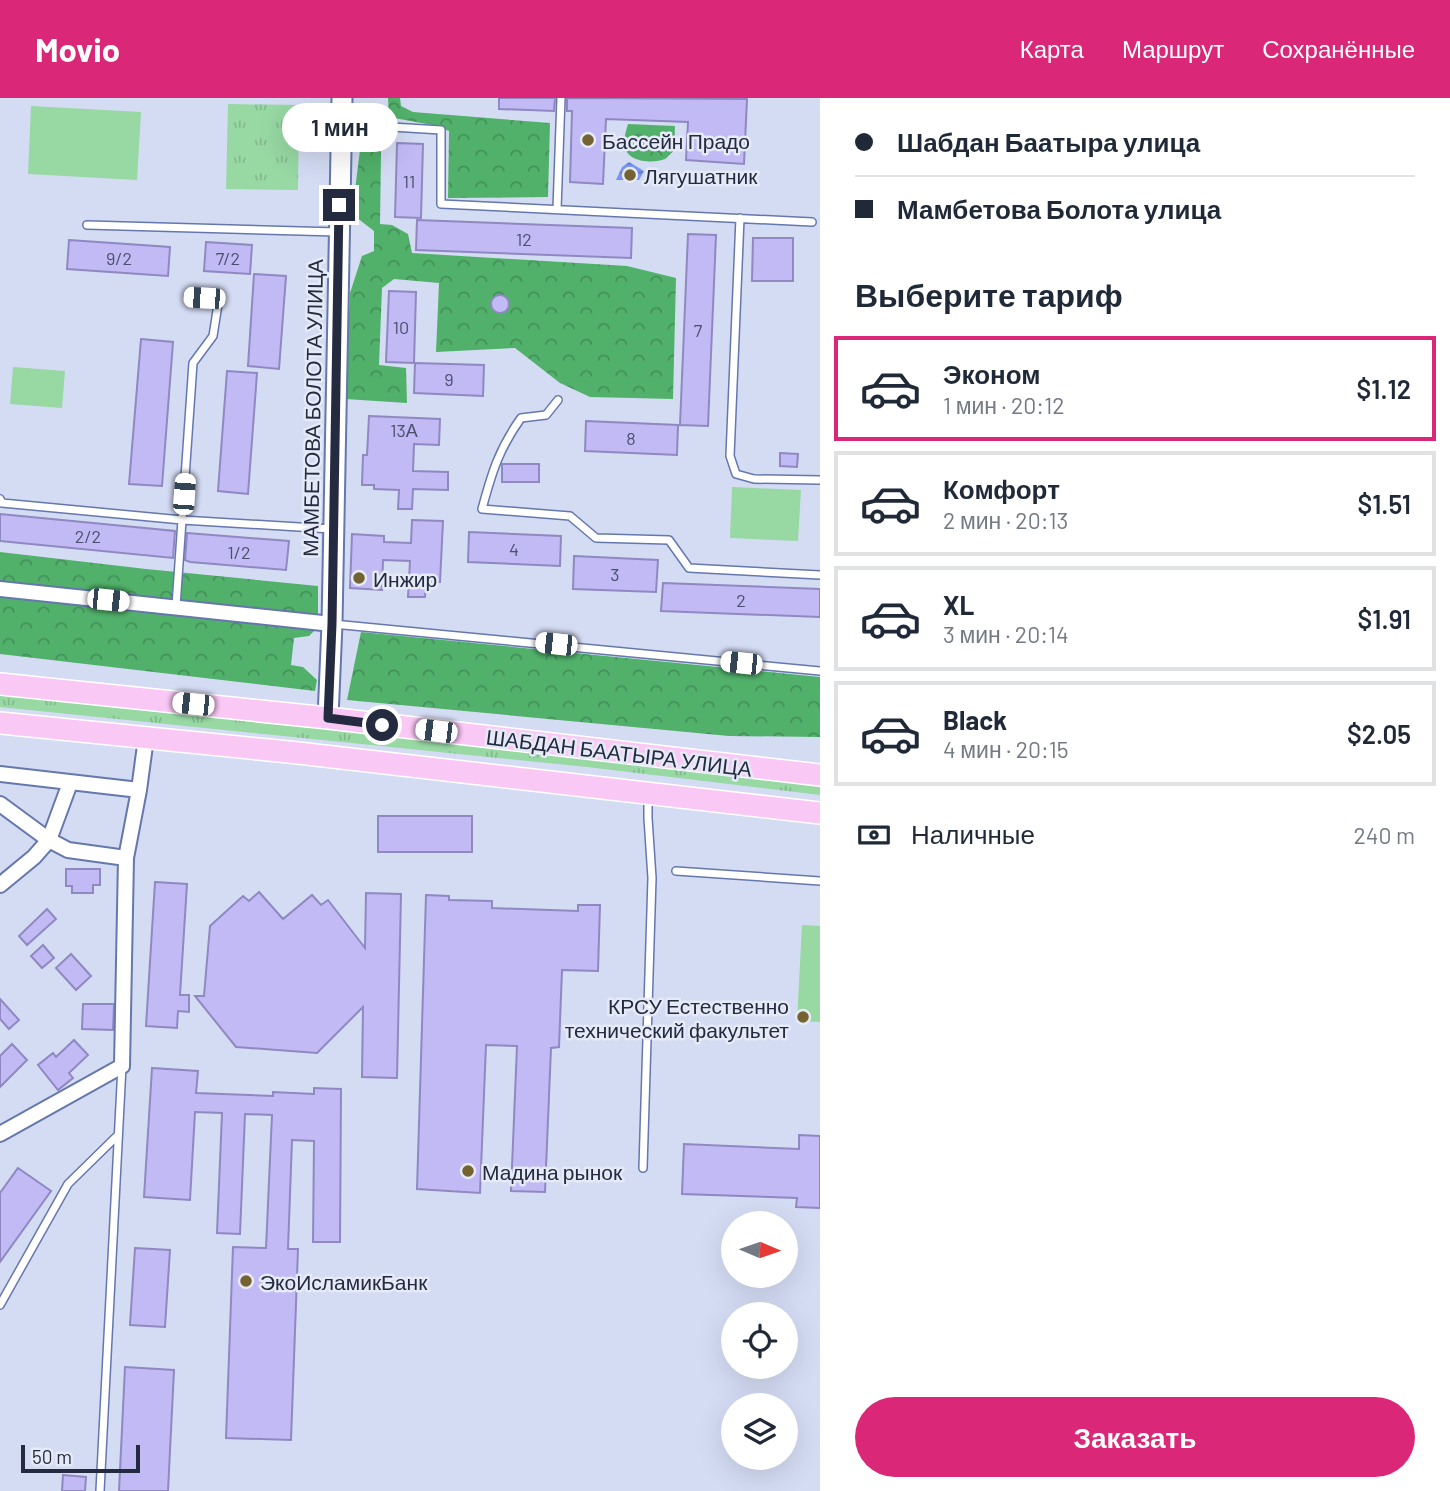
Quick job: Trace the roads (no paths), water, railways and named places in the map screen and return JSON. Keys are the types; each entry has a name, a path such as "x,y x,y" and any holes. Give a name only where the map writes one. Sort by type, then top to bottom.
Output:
{"main road":[{"name":"ШАБДАН БААТЫРА УЛИЦА","path":"0,684 328,718 820,775"},
{"name":"ШАБДАН БААТЫРА УЛИЦА","path":"0,723 820,813"}],"street":[{"name":"МАМБЕТОВА БОЛОТА УЛИЦА","path":"328,718 342,98"},
{"path":"0,589 332,624"},
{"path":"0,1135 122,1066 126,858 146,738"},
{"path":"0,774 139,790"},
{"path":"0,885 34,857 49,840 70,783"},
{"path":"0,804 49,840 68,850 126,858"}],"lane":[{"path":"557,209 561,98"},
{"path":"341,124 441,131 441,204 812,222"},
{"path":"740,218 730,456 736,474 754,479 820,480"},
{"path":"87,225 338,232"},
{"path":"176,606 193,363 213,336 219,299 188,297"},
{"path":"558,400 547,415 521,418 506,439 492,468 482,509 570,516 596,538 669,540 689,568 820,575"},
{"path":"0,499 2,503 182,520 333,529"},
{"path":"332,624 820,671"},
{"path":"643,1168 652,878 648,794"},
{"path":"676,871 820,881"},
{"path":"100,1491 122,1066"},
{"path":"0,1305 68,1184 118,1135"}],"water":[{"name":"Лягушатник","path":"629,162 644,171 639,180 616,180 622,167"}],"place":[{"name":"Бассейн Прадо","path":"588,140"},
{"name":"Лягушатник","path":"630,175"},
{"name":"Инжир","path":"359,578"},
{"name":"КРСУ Естественно технический факультет","path":"803,1017"},
{"name":"Мадина рынок","path":"468,1171"},
{"name":"ЭкоИсламикБанк","path":"246,1281"}]}
